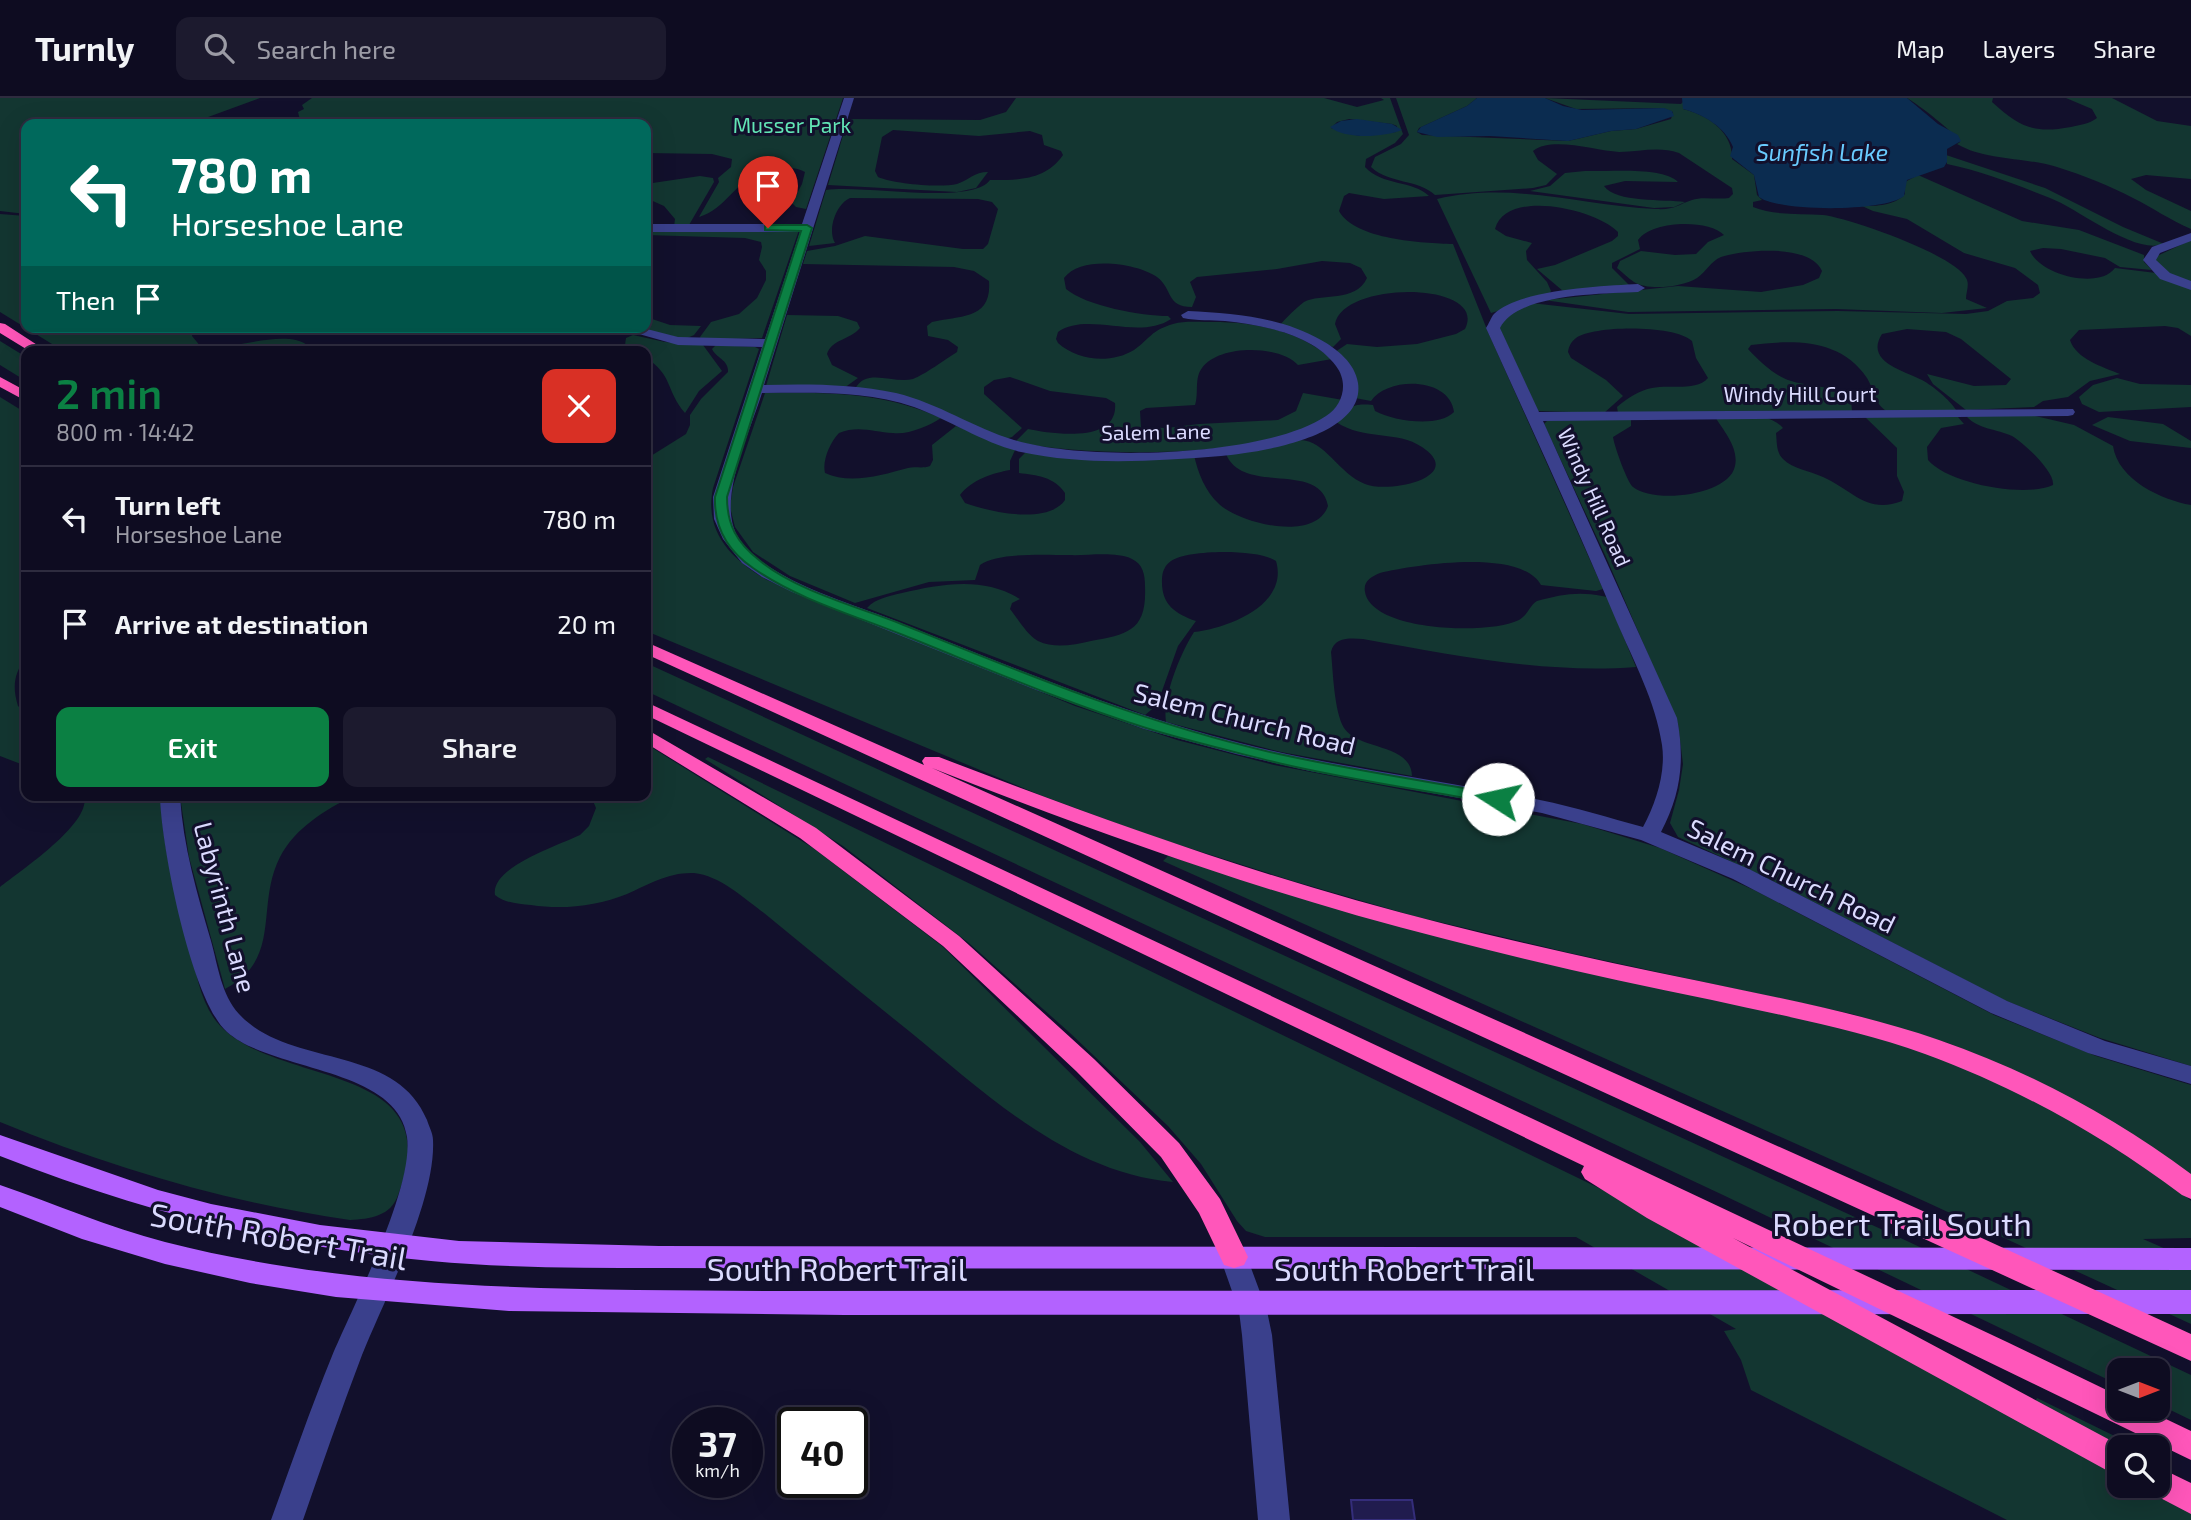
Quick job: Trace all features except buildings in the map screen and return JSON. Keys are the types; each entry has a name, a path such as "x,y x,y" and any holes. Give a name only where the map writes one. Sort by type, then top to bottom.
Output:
{"highway":[{"path":"0,327 31,346"},
{"path":"0,381 21,394"},
{"path":"656,652 1070,815 1275,884 1438,930 1820,1016 1932,1047 2009,1079 2080,1114 2120,1138 2191,1188"},
{"path":"656,652 1840,1186 2191,1348"},
{"path":"651,710 2191,1446"},
{"path":"651,738 808,833 951,941 1085,1065 1170,1150 1206,1201 1234,1257"},
{"path":"1491,1110 1657,1210 2107,1454"},
{"path":"2170,1488 2191,1499"}],"main road":[{"name":"South Robert Trail","path":"0,1146 83,1179 207,1214 304,1234 462,1252 598,1256 1612,1257"},
{"name":"South Robert Trail","path":"0,1196 61,1221 148,1249 247,1271 373,1290 479,1299 592,1302 1251,1304 2191,1302"},
{"name":"Robert Trail South","path":"1612,1257 2190,1259"}],"street":[{"name":"Salem Church Road","path":"849,98 723,487 720,504 727,533 740,551 762,569 789,584 1042,686 1171,731 1310,765 1584,816 1649,835 1741,874 1999,1007 2085,1042 2191,1075"},
{"path":"651,228 807,228"},
{"path":"2191,237 2157,250 2148,260 2165,276 2191,286"},
{"name":"Windy Hill Road","path":"1638,288 1544,298 1512,308 1497,317 1493,324 1667,718 1673,748 1671,776 1662,811 1649,835"},
{"name":"Salem Lane","path":"755,389 849,391 889,397 918,404 1006,443 1050,451 1090,454 1175,453 1259,446 1314,430 1345,407 1350,394 1349,375 1336,358 1322,347 1288,331 1257,322 1188,315"},
{"path":"645,333 678,341 770,343"},
{"name":"Windy Hill Court","path":"1533,417 2068,412"},
{"name":"Labyrinth Lane","path":"170,801 174,840 187,892 213,993 225,1014 239,1028 257,1039 364,1077 387,1089 401,1100 415,1122 420,1136 420,1159 412,1192 287,1520"},
{"path":"1234,1257 1251,1304 1257,1335 1274,1520"}],"green space":[{"path":"0,98 260,98 203,119 21,119 21,213 0,211"},
{"name":"Musser Park","path":"312,98 843,98 806,209 796,207 792,203 805,172 784,168 756,174 719,206 699,217 719,182 718,178 731,167 732,159 712,154 651,153 651,119 300,119 298,112 304,109 302,105"},
{"path":"1016,98 1324,98 1357,107 1384,100 1381,98 1390,98 1403,134 1395,143 1366,159 1365,167 1380,177 1415,187 1429,196 1384,199 1349,193 1344,196 1339,211 1347,221 1374,234 1408,241 1453,244 1488,332 1603,589 1596,591 1541,585 1530,574 1512,566 1466,562 1417,566 1380,573 1366,582 1365,592 1372,605 1388,615 1434,627 1459,628 1504,625 1519,620 1537,601 1553,597 1577,594 1607,597 1636,667 1567,668 1499,662 1363,639 1348,639 1335,643 1331,652 1336,701 1344,728 1361,741 1394,752 1403,758 1409,765 1412,776 1281,752 1166,722 1167,701 1174,676 1194,632 1238,619 1265,602 1278,577 1276,561 1268,557 1224,552 1192,554 1167,565 1163,571 1162,588 1167,601 1175,611 1196,621 1178,646 1157,705 1145,715 867,608 883,598 932,587 962,584 991,587 1020,599 1012,603 1010,609 1026,631 1038,641 1057,646 1078,644 1115,636 1133,628 1139,621 1145,601 1145,578 1141,567 1132,559 1101,554 998,558 980,565 975,580 929,582 855,603 790,576 753,552 735,527 730,507 733,487 765,393 876,398 920,409 941,418 905,433 859,429 839,433 830,446 825,463 825,473 835,477 866,478 911,467 930,466 933,460 932,445 956,426 1016,448 1010,461 1010,470 983,478 960,495 965,503 1003,513 1046,512 1057,508 1065,500 1065,493 1051,480 1019,473 1019,459 1027,451 1194,455 1203,481 1219,504 1243,518 1259,523 1293,527 1308,524 1320,517 1328,506 1322,492 1311,484 1297,480 1248,473 1235,466 1226,454 1282,441 1309,441 1325,451 1347,473 1376,487 1405,485 1430,475 1435,467 1433,458 1412,442 1358,432 1336,422 1352,407 1360,405 1373,405 1375,411 1393,418 1438,420 1454,412 1450,400 1442,392 1417,384 1391,387 1371,401 1355,398 1335,352 1347,344 1377,347 1417,344 1456,334 1465,329 1467,313 1456,302 1437,295 1412,292 1362,299 1344,310 1335,324 1341,339 1333,347 1279,326 1304,302 1346,294 1362,286 1367,278 1361,268 1350,263 1322,261 1277,269 1197,277 1190,282 1196,297 1192,307 1174,301 1157,277 1123,265 1083,266 1064,278 1066,289 1100,305 1130,312 1168,316 1171,319 1144,327 1098,324 1070,326 1058,332 1056,339 1075,354 1105,359 1115,357 1134,350 1155,332 1173,324 1223,322 1256,325 1288,334 1304,340 1332,359 1298,365 1278,354 1235,351 1210,360 1202,368 1197,381 1195,405 1146,408 1140,411 1141,427 1166,428 1278,420 1296,411 1303,393 1343,400 1324,419 1296,432 1260,442 1173,452 1046,447 1015,442 1028,429 1067,434 1096,431 1106,425 1113,416 1115,403 1106,398 1050,391 1010,377 994,380 984,387 984,394 1022,428 1012,437 1005,439 942,411 855,389 860,382 873,377 913,379 957,352 958,347 948,340 928,336 927,326 932,322 972,314 980,309 989,294 989,281 974,271 954,267 803,264 807,251 835,246 865,236 963,249 983,249 988,244 998,209 992,202 978,199 850,198 834,218 832,231 835,243 809,246 826,190 957,192 828,185 848,119 980,120 1006,112","holes":["1349,119 1397,126 1396,132 1359,136 1331,128 1337,122","893,130 979,136 1030,131 1042,135 1044,145 1061,151 1063,155 1056,164 1039,174 1020,179 990,180 979,188 957,192 976,188 988,172 957,184 940,186 878,177 875,171 882,137"]},
{"path":"1396,98 1477,98 1467,106 1419,128 1417,132 1422,135 1568,141 1611,131 1636,129 1671,119 1673,112 1663,108 1576,109 1545,98 1683,102 1683,109 1710,120 1724,133 1732,159 1754,175 1757,195 1762,200 1753,202 1753,207 1779,213 1823,215 1900,239 1958,269 1967,280 1966,299 1987,308 1942,313 1836,309 1628,312 1546,300 1678,286 1761,292 1803,285 1819,278 1822,271 1815,262 1805,256 1776,251 1745,252 1721,257 1697,278 1666,287 1640,285 1617,268 1620,261 1641,251 1675,255 1696,254 1708,242 1724,235 1706,226 1667,225 1645,233 1638,240 1640,249 1612,263 1612,268 1629,285 1563,291 1537,269 1555,265 1612,241 1618,236 1618,232 1591,216 1572,210 1533,206 1516,209 1503,216 1495,229 1506,236 1532,243 1526,251 1527,260 1547,282 1551,291 1548,296 1491,313 1437,199 1465,194 1521,193 1662,209 1696,199 1729,198 1733,194 1732,188 1679,153 1656,150 1619,152 1562,144 1533,151 1538,160 1557,174 1546,185 1435,195 1420,186 1386,176 1371,167 1375,157 1401,144 1409,135"},
{"path":"1907,98 1993,98 1992,102 2019,123 2047,130 2081,125 2097,118 2092,109 2066,98 2112,98 2157,121 2191,126 2191,179 2146,175 2131,179 2146,190 2191,211 2191,229 2106,185 2077,174 2045,164 1980,153 1957,144 1960,142 1951,132"},
{"path":"1946,155 2045,188 2164,244 2152,246 2122,237 2050,198 1986,174 1947,164"},
{"path":"1634,171 1671,177 1678,182 1625,181 1604,186 1629,198 1685,202 1674,207 1654,208 1530,191 1550,186 1565,173"},
{"path":"1918,175 2022,221 2079,230 2144,255 2144,262 2152,270 2120,267 2105,258 2061,249 2043,248 2030,251 2045,267 2070,277 2096,278 2107,275 2115,268 2156,273 2191,288 2191,336 2178,328 2165,326 2079,330 2070,340 2073,347 2091,362 2120,374 2090,381 2068,397 2043,401 2034,407 1966,410 1933,384 1927,374 1974,386 2006,385 2011,379 1961,339 1946,332 1907,329 1882,334 1878,352 1889,364 1931,386 1956,410 1886,411 1876,399 1867,378 1843,355 1830,349 1799,343 1751,345 1748,349 1777,375 1836,391 1851,400 1852,411 1618,413 1617,407 1643,391 1659,387 1697,385 1708,378 1696,358 1692,341 1683,336 1653,330 1617,329 1576,338 1570,344 1568,352 1571,358 1606,380 1623,396 1604,413 1538,411 1499,327 1501,318 1531,303 1629,314 1838,311 1966,314 1988,311 2007,301 2033,298 2040,293 2038,285 2015,268 1964,253 1907,219 1862,206 1896,201 1905,194 1905,182"},
{"path":"700,176 713,178 714,182 689,225 674,227 675,219 664,206 651,200 651,183"},
{"path":"0,214 21,216 21,325 0,312"},
{"path":"651,229 799,230 762,338 701,340 700,337 711,322 739,314 757,298 766,280 766,271 759,260 761,242 745,238 651,235"},
{"path":"2191,240 2191,284 2178,280 2155,264 2155,257"},
{"path":"787,315 838,316 857,322 860,328 833,345 827,354 832,365 858,378 844,388 766,386"},
{"path":"651,319 670,325 701,326 694,335 685,339 651,332"},
{"path":"34,333 192,333 200,346 55,346"},
{"path":"633,335 665,342 703,345 722,371 699,391 685,413 665,377 651,361 651,346 627,346 626,338"},
{"path":"272,339 298,341 309,346 228,346"},
{"path":"0,341 21,354 21,378 0,365"},
{"path":"716,345 759,349 713,488 711,504 717,531 723,543 742,563 767,580 1075,706 1177,740 1274,765 1582,824 1660,848 1754,890 1994,1015 2096,1056 2191,1085 2191,1175 1988,1059 1948,1043 1852,1014 1414,916 1293,881 1151,836 1040,795 651,633 651,456 686,434 690,415 701,399 728,372 724,362 712,349"},
{"path":"2117,378 2140,384 2191,385 2191,407 2099,412 2082,404 2079,397 2093,385"},
{"path":"0,397 21,410 21,666 15,692 21,709 21,764 0,756"},
{"path":"2031,415 2074,425 2113,446 2123,469 2143,486 2167,498 2191,505 2191,1066 2100,1038 2004,1000 1767,878 1678,837 1670,823 1683,764 1678,724 1606,557 1544,424 1548,420 1631,418 1631,426 1613,437 1618,455 1633,487 1657,495 1672,496 1705,490 1730,476 1735,466 1735,453 1715,417 1742,416 1760,417 1776,422 1783,428 1776,433 1778,450 1783,459 1797,468 1833,482 1869,503 1879,505 1902,501 1904,492 1897,476 1897,448 1864,416 1958,417 1964,424 1941,428 1927,447 1928,460 1938,468 1969,482 2007,489 2041,489 2053,485 2044,466 2024,445 2012,436 1971,421 1967,417"},
{"path":"2108,417 2163,424 2191,441 2191,448 2130,441 2092,425"},
{"path":"651,665 1907,1241 2155,1358 2107,1358 2107,1379 1723,1195 651,693"},
{"path":"651,747 813,848 942,946 1140,1142 1173,1182 1135,1176 1099,1163 1064,1147 1031,1127 968,1080 764,913 713,878 694,873 676,874 616,898 568,907 517,904 495,895 496,885 514,866 580,835 589,826 596,808 593,801 651,801"},
{"path":"708,757 1607,1192 2107,1463 2107,1498 2170,1498 2191,1509 2191,1520 2007,1520 1751,1390 1741,1360 1724,1331 1736,1329 1576,1237 1265,1237 1246,1231 1201,1164 1168,1126 1070,1033 970,944 843,846 705,759"},
{"path":"84,801 161,801 164,834 175,891 199,986 216,1021 242,1043 275,1058 348,1082 379,1097 400,1119 408,1151 398,1195 385,1212 350,1220 260,1204 129,1169 0,1122 0,887 52,846 77,819 84,807"},
{"path":"181,801 343,801 302,829 286,847 273,876 265,930 255,963 243,977 225,989 189,857"},
{"path":"1168,856 1332,907 1820,1022 1919,1048 2043,1102 2181,1191 2191,1201 2191,1238 2143,1239 2191,1260 2191,1324 1924,1201 1163,861"},
{"path":"2170,1365 2191,1375 2191,1420 2170,1410"},
{"path":"2037,1398 2113,1435 2107,1435 2107,1445 2034,1405"}],"water":[{"path":"1477,98 1545,98 1582,110 1664,108 1672,111 1674,116 1636,129 1611,131 1568,141 1490,136 1437,137 1417,132 1421,127 1467,106"},
{"name":"Sunfish Lake","path":"1682,98 1907,98 1938,124 1958,135 1961,141 1947,149 1947,162 1944,167 1907,180 1904,196 1893,201 1832,208 1787,205 1759,197 1754,175 1730,156 1733,147 1725,133 1698,114 1683,109"},
{"path":"1357,119 1392,124 1402,130 1355,136 1330,127 1341,121"}],"route":[{"path":"768,228 807,228 721,497 725,528 736,547 748,559 789,584 1042,686 1151,725 1278,758 1498,799"}]}
